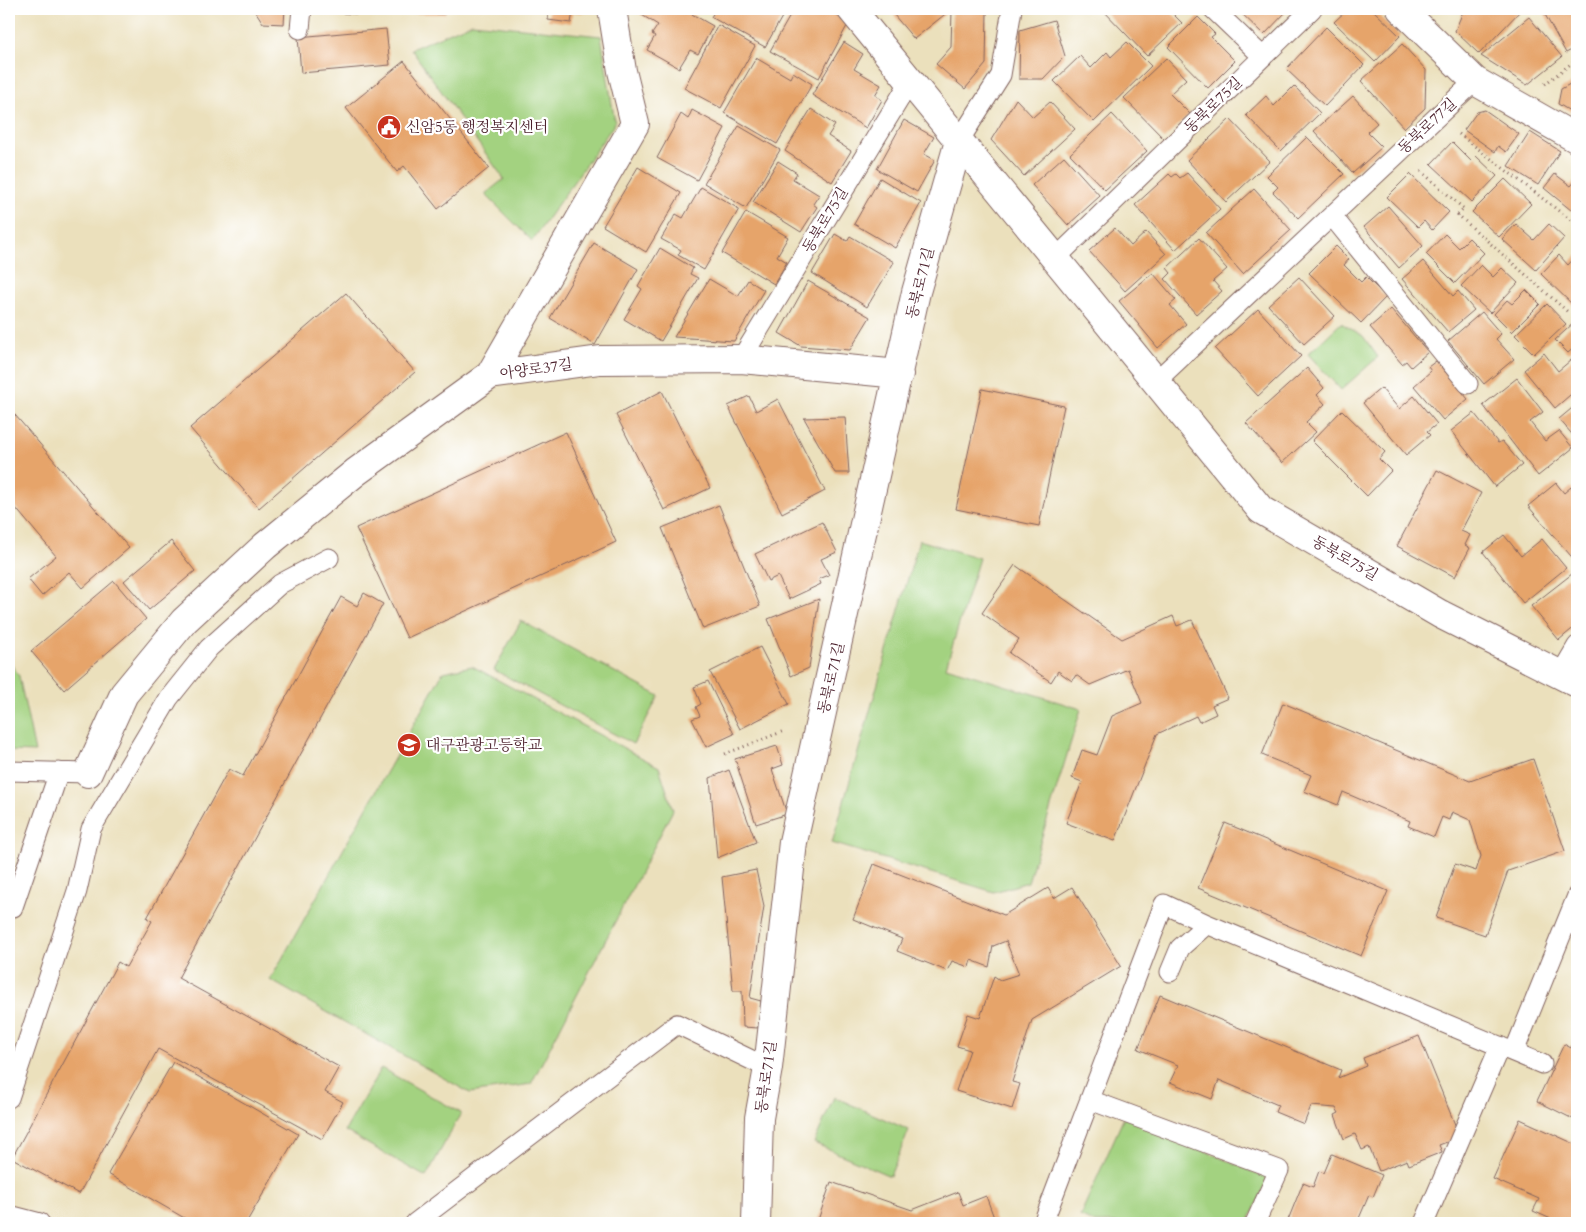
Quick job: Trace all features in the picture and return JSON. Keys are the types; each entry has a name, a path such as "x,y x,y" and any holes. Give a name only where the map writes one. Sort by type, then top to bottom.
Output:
{"street":[{"name":"아양로37길","path":"490,375 635,124 622,71 612,9"},
{"name":"동북로75길","path":"851,9 1157,380 1261,510 1440,614 1569,679"},
{"path":"1401,9 1475,81 1577,140"},
{"name":"동북로71길","path":"756,1223 759,1118 768,1068 793,842 916,292 959,141"},
{"name":"아양로37길","path":"490,375 600,360 740,359 899,374"},
{"path":"88,773 124,694 184,620 265,546 356,472 490,375"}],"lane":[{"path":"300,29 302,9"},
{"path":"959,141 1000,75 1012,9"},
{"path":"1213,9 1262,57"},
{"name":"동북로75길","path":"1056,258 1312,9"},
{"name":"동북로75길","path":"740,359 911,80"},
{"name":"동북로77길","path":"1332,216 1475,81"},
{"path":"1157,380 1332,216 1468,384"},
{"path":"9,1098 77,891 91,830 169,698 209,648 280,584 329,558"},
{"path":"1569,679 1577,646"},
{"path":"9,771 88,773"},
{"path":"10,912 59,772"},
{"path":"1424,1223 1577,896"},
{"path":"1050,1221 1090,1100 1164,904 1207,924 1542,1064"},
{"path":"1170,972 1180,948 1207,924"},
{"path":"415,1223 678,1024 768,1068"},
{"path":"1090,1100 1279,1170 1255,1223"},
{"path":"9,1215 40,1223"}],"path":[{"path":"1437,117 1577,224"},
{"path":"1400,152 1464,209 1458,215 1569,313"},
{"path":"725,754 822,716"}],"green space":[{"path":"472,23 601,36 615,123 532,241 485,194 504,179 411,49"},
{"path":"1341,323 1363,336 1378,357 1341,390 1308,354"},
{"path":"919,540 979,558 946,667 1081,709 1028,882 994,892 832,843"},
{"path":"521,621 659,696 633,744 494,670"},
{"path":"9,661 19,676 35,752 9,751"},
{"path":"472,666 659,767 673,810 531,1084 470,1093 270,980 443,672"},
{"path":"381,1068 461,1113 426,1177 345,1131"},
{"path":"834,1097 909,1130 890,1176 814,1143"},
{"path":"1125,1115 1268,1179 1248,1223 1095,1223 1080,1216"}],"building":[{"path":"254,9 285,9 284,24 263,23"},
{"path":"320,9 373,9 373,15 320,12"},
{"path":"383,9 445,9 445,14 383,13"},
{"path":"539,9 586,9 585,13 573,12 571,23 548,20 549,11"},
{"path":"632,9 683,9 713,26 698,54 690,50 679,68 647,50 655,36 652,34 658,25"},
{"path":"716,9 767,9 782,17 765,47 711,17"},
{"path":"794,9 832,9 847,26 819,78 770,51"},
{"path":"889,9 948,9 949,11 914,39"},
{"path":"1102,9 1168,9 1182,23 1147,56"},
{"path":"1237,9 1284,9 1287,11 1264,35"},
{"path":"1348,9 1372,9 1400,36 1375,62 1334,22"},
{"path":"1464,9 1522,9 1479,54 1455,31"},
{"path":"1542,9 1577,9 1577,47 1566,53"},
{"path":"952,10 987,11 986,64 965,89 936,64 951,47"},
{"path":"1198,17 1215,34 1211,37 1235,61 1208,88 1168,47"},
{"path":"1529,17 1562,57 1527,85 1481,56"},
{"path":"1054,20 1065,56 1043,79 1019,79 1020,30"},
{"path":"718,25 755,46 721,108 684,88"},
{"path":"1326,27 1364,65 1325,106 1286,69"},
{"path":"386,29 390,65 301,73 298,37"},
{"path":"844,42 863,54 854,69 881,85 875,95 882,100 866,128 812,95"},
{"path":"1127,42 1151,66 1094,122 1054,81 1080,56 1091,68 1107,52 1111,57"},
{"path":"1402,44 1426,70 1425,108 1404,128 1361,81"},
{"path":"756,58 790,78 793,72 812,84 777,144 724,113"},
{"path":"1166,58 1186,79 1170,94 1190,114 1164,139 1124,98"},
{"path":"404,61 489,168 438,209 404,166 397,172 346,108"},
{"path":"1577,80 1577,115 1558,104 1561,89"},
{"path":"1294,86 1320,113 1281,151 1246,115 1266,96 1274,106"},
{"path":"1353,96 1377,123 1367,132 1382,147 1353,173 1314,131"},
{"path":"1016,99 1033,117 1050,102 1075,129 1024,176 991,140"},
{"path":"811,109 835,125 828,136 851,151 832,182 785,151"},
{"path":"692,110 725,128 697,180 657,158 681,114 688,119"},
{"path":"1485,110 1519,134 1506,152 1498,146 1495,152 1464,130 1477,112"},
{"path":"1112,114 1147,151 1105,190 1070,154"},
{"path":"1230,119 1270,161 1226,202 1187,160"},
{"path":"904,120 934,137 924,154 935,160 917,192 877,169"},
{"path":"739,126 780,150 746,208 704,183"},
{"path":"1530,132 1560,151 1538,185 1508,166"},
{"path":"1307,137 1344,174 1298,218 1273,192 1278,187 1267,176"},
{"path":"1452,142 1471,161 1476,156 1497,176 1472,202 1431,164"},
{"path":"1064,156 1100,196 1068,225 1032,185"},
{"path":"778,161 797,173 793,179 819,195 813,204 817,207 801,232 753,202"},
{"path":"638,167 681,193 646,252 603,226"},
{"path":"1187,173 1220,209 1175,250 1135,205 1169,174 1172,177 1176,174 1180,178"},
{"path":"1410,174 1449,212 1432,230 1424,221 1418,227 1387,197"},
{"path":"1555,174 1571,186 1577,179 1577,215 1544,188"},
{"path":"880,178 921,203 895,248 854,224"},
{"path":"1505,179 1531,204 1499,237 1472,212"},
{"path":"701,187 739,209 704,270 678,255 681,250 661,239 676,214 683,218"},
{"path":"1254,189 1291,230 1243,274 1206,233"},
{"path":"1388,206 1423,246 1399,268 1364,227"},
{"path":"746,212 788,237 777,256 787,262 774,284 722,253"},
{"path":"1516,224 1534,240 1549,224 1564,238 1536,270 1502,239"},
{"path":"1115,228 1131,246 1146,232 1166,254 1125,291 1089,251"},
{"path":"835,234 847,241 850,236 894,262 867,307 812,273"},
{"path":"1445,234 1459,248 1469,238 1484,253 1455,283 1426,254"},
{"path":"1199,238 1227,269 1213,281 1222,291 1196,314 1165,279 1171,273 1167,268"},
{"path":"594,243 638,269 595,345 550,318"},
{"path":"1336,246 1349,259 1344,265 1361,282 1366,277 1386,297 1361,323 1309,273"},
{"path":"660,248 693,268 690,274 698,278 661,341 624,319 642,289 638,286"},
{"path":"1559,255 1568,265 1577,255 1577,305 1575,307 1541,274"},
{"path":"1423,261 1453,296 1458,291 1474,310 1448,332 1402,279"},
{"path":"1481,265 1493,277 1502,268 1518,283 1490,313 1461,286"},
{"path":"1153,273 1176,300 1170,305 1186,324 1158,348 1119,301"},
{"path":"1299,277 1335,316 1304,344 1268,305"},
{"path":"709,279 738,296 748,280 764,290 734,341 674,337"},
{"path":"808,281 870,317 850,350 801,346 779,333"},
{"path":"1526,290 1540,304 1512,332 1494,314 1507,300 1512,304"},
{"path":"346,293 415,372 259,508 190,428"},
{"path":"1547,304 1566,324 1534,354 1515,335"},
{"path":"1258,309 1301,356 1258,396 1215,349"},
{"path":"1391,309 1428,352 1411,367 1406,361 1402,364 1370,327"},
{"path":"1482,312 1501,334 1496,339 1514,359 1484,384 1448,341"},
{"path":"1577,320 1577,348 1576,346 1568,353 1555,340"},
{"path":"1544,353 1558,371 1577,355 1577,389 1555,408 1524,370"},
{"path":"1436,361 1468,399 1443,420 1414,386 1431,371 1428,367"},
{"path":"1307,368 1324,388 1317,395 1325,404 1306,422 1316,432 1282,463 1246,423"},
{"path":"1517,378 1543,412 1530,422 1545,441 1559,431 1573,448 1538,476 1483,405"},
{"path":"1381,388 1399,409 1414,396 1437,424 1427,432 1430,435 1406,455 1363,403"},
{"path":"982,389 1064,406 1039,526 956,509"},
{"path":"662,391 710,488 664,510 616,415"},
{"path":"749,396 756,411 778,399 825,491 782,513 728,406"},
{"path":"1577,404 1577,440 1559,419"},
{"path":"9,408 129,548 83,588 69,572 42,596 28,579 56,556 9,500"},
{"path":"1342,410 1385,452 1379,459 1391,471 1367,496 1312,441"},
{"path":"1474,413 1498,443 1502,441 1522,465 1495,487 1451,431"},
{"path":"845,417 849,473 835,473 804,418"},
{"path":"566,432 616,542 407,638 356,528"},
{"path":"1437,470 1481,493 1461,531 1470,535 1465,545 1470,548 1455,577 1397,546"},
{"path":"1556,483 1564,493 1571,487 1577,495 1577,563 1528,506"},
{"path":"719,505 760,606 703,629 662,528"},
{"path":"822,522 837,552 821,559 829,575 819,579 821,584 789,599 778,576 768,581 755,554"},
{"path":"1504,535 1521,556 1542,539 1566,568 1523,603 1483,552"},
{"path":"171,541 195,571 149,610 124,581"},
{"path":"1015,565 1122,639 1173,616 1177,626 1192,620 1228,698 1212,705 1216,714 1199,722 1196,716 1157,734 1115,841 1066,823 1082,782 1072,778 1082,750 1097,755 1112,716 1142,703 1128,669 1090,685 1076,675 1072,681 1058,671 1051,682 1009,653 1019,639 982,613"},
{"path":"1577,570 1577,590 1573,594 1577,600 1577,625 1559,640 1531,606"},
{"path":"114,581 146,619 64,690 31,651"},
{"path":"364,593 383,604 178,978 339,1067 325,1092 343,1102 322,1139 158,1049 79,1194 12,1158 118,962 126,967 152,921 147,918 229,769 243,776 341,597 357,606"},
{"path":"819,599 809,668 791,676 768,619"},
{"path":"760,647 789,704 740,729 710,672"},
{"path":"708,681 734,734 706,747 692,719 700,716 696,707 701,704 694,687"},
{"path":"1283,703 1470,781 1533,759 1565,851 1508,871 1485,935 1436,918 1455,864 1476,871 1481,856 1470,820 1452,812 1449,820 1442,817 1434,837 1408,826 1410,821 1343,792 1338,805 1304,791 1311,775 1262,755"},
{"path":"777,746 783,765 772,769 787,814 756,824 735,759"},
{"path":"729,770 756,842 717,858 710,778"},
{"path":"1225,823 1388,891 1361,956 1198,888"},
{"path":"874,864 1004,915 1048,888 1054,898 1072,887 1121,966 1032,1020 1012,1082 1020,1084 1012,1109 956,1091 970,1050 957,1046 968,1014 980,1018 994,976 1000,980 1019,974 1006,941 993,946 989,967 971,960 969,967 952,961 947,971 897,951 902,939 853,919"},
{"path":"756,870 764,906 750,998 761,1001 758,1028 743,1027 742,991 733,991 722,877"},
{"path":"1160,995 1341,1070 1338,1078 1366,1066 1363,1058 1419,1036 1460,1137 1439,1145 1442,1152 1409,1165 1407,1160 1379,1171 1369,1147 1362,1150 1355,1134 1344,1139 1335,1115 1339,1113 1336,1108 1311,1106 1304,1124 1275,1112 1278,1105 1219,1080 1212,1099 1170,1082 1178,1065 1138,1049"},
{"path":"1577,1035 1577,1121 1537,1101 1564,1044 1571,1048"},
{"path":"173,1062 298,1134 246,1223 193,1223 108,1174"},
{"path":"1520,1119 1577,1145 1577,1213 1573,1223 1560,1223 1533,1211 1539,1199 1493,1179"},
{"path":"1332,1154 1382,1175 1373,1197 1369,1195 1357,1223 1296,1223 1288,1220 1303,1183 1313,1187 1319,1171 1324,1173"},
{"path":"831,1182 912,1210 958,1192 963,1205 986,1196 996,1223 817,1223"}],"place":[{"name":"신암5동 행정복지센터","path":"389,127"},
{"name":"대구관광고등학교","path":"409,745"}]}
